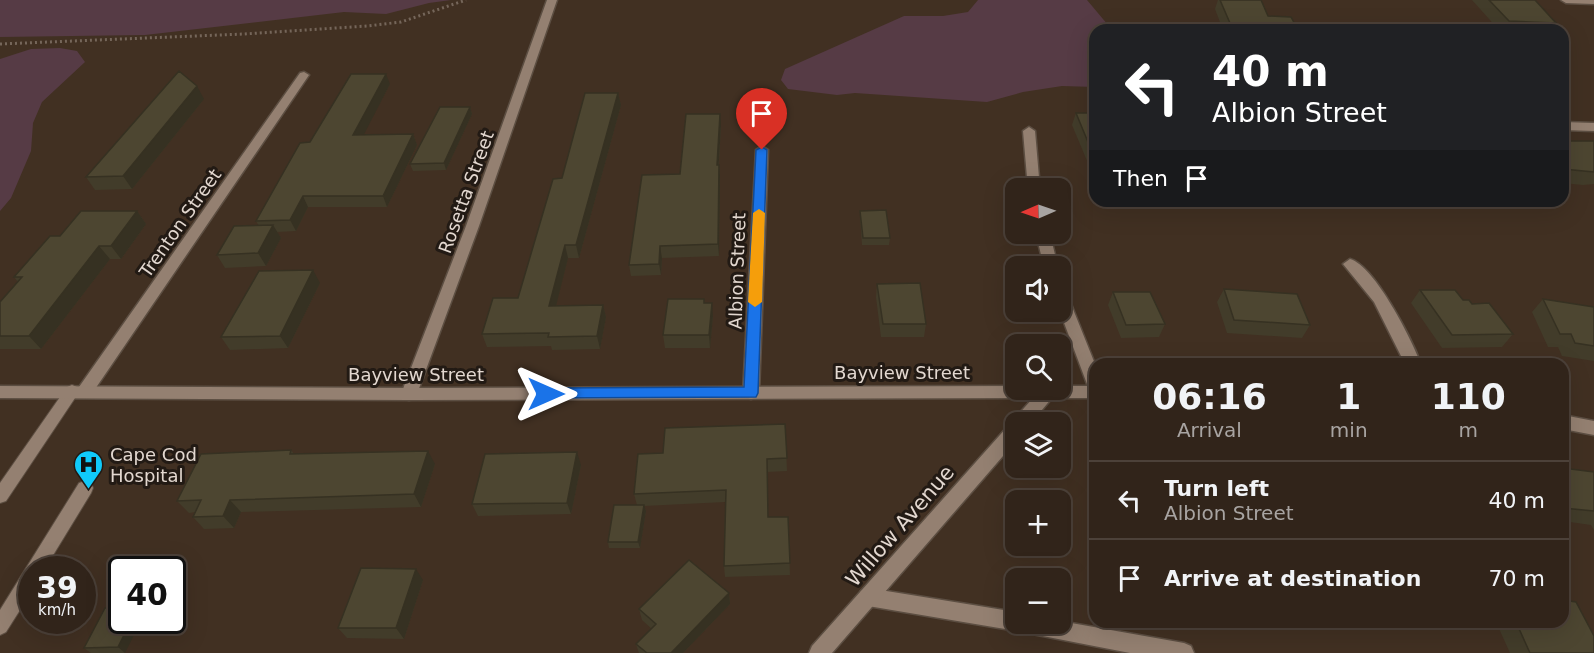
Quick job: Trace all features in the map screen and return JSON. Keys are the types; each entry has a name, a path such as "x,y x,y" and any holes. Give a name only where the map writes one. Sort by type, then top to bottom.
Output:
{"street":[{"name":"Rosetta Street","path":"409,394 484,199 519,98 531,54 552,0"},
{"path":"1566,0 1594,1"},
{"name":"Trenton Street","path":"79,391 304,75"},
{"path":"1569,126 1594,127"},
{"path":"1029,131 1033,178"},
{"name":"Albion Street","path":"751,393 762,150"},
{"path":"1350,264 1367,278 1379,294 1410,358"},
{"path":"1071,322 1089,369"},
{"name":"Bayview Street","path":"0,392 409,394 1005,392"},
{"name":"Bayview Street","path":"1071,392 1089,392"},
{"path":"1031,412 1041,400"},
{"path":"1569,423 1594,428"},
{"name":"Willow Avenue","path":"819,653 1005,441"},
{"path":"868,597 1005,620"},
{"path":"1071,633 1180,653"}],"lane":[{"path":"2,491 79,391"},
{"path":"44,556 85,488"},
{"path":"0,626 18,597"}],"path":[{"path":"0,44 232,35 367,26 401,22 466,0"}],"shaded area":[{"path":"0,0 451,0 386,14 344,12 145,35 0,37"},
{"path":"978,0 1087,0 1107,24 1089,24 1089,87 1062,86 1023,92 987,102 855,93 837,95 788,89 781,80 785,69 904,16 943,16 968,12"},
{"path":"60,48 77,51 85,62 42,102 33,123 31,151 11,198 0,211 0,59 31,49"}],"building":[{"path":"1220,0 1261,0 1268,16 1291,17 1295,24 1230,24"},
{"path":"1489,0 1535,0 1556,23 1509,21"},
{"path":"179,71 197,86 123,176 86,177"},
{"path":"351,74 386,74 353,135 413,134 383,196 303,196 290,220 256,221 300,143 310,142"},
{"path":"585,93 618,93 576,245 565,245 549,306 603,305 597,336 548,337 549,333 482,334 493,298 518,298 553,179 562,178"},
{"path":"440,107 470,107 444,163 410,164"},
{"path":"1076,113 1089,113 1089,144"},
{"path":"686,114 720,114 717,165 719,165 718,244 660,246 659,264 629,265 642,175 680,174"},
{"path":"1569,141 1594,141 1594,172 1569,170"},
{"path":"886,210 890,238 863,238 860,211"},
{"path":"81,211 137,211 111,246 99,246 29,336 0,336 0,302 22,277 14,277 50,236 60,236"},
{"path":"273,225 258,253 217,255 234,226"},
{"path":"313,270 280,336 221,337 259,271"},
{"path":"920,283 926,324 883,324 877,284"},
{"path":"1224,289 1297,294 1310,325 1234,320"},
{"path":"1420,290 1455,290 1463,300 1469,300 1472,304 1489,303 1513,334 1452,335"},
{"path":"1113,292 1150,292 1165,324 1126,325"},
{"path":"668,299 704,299 704,303 712,303 709,335 663,335"},
{"path":"1543,299 1594,307 1594,346 1575,343 1571,334 1560,334"},
{"path":"785,424 787,458 767,459 768,517 788,517 790,563 724,566 726,490 634,494 638,454 663,453 665,428"},
{"path":"291,450 290,454 428,451 414,494 230,500 223,516 193,517 201,500 177,501 201,454"},
{"path":"577,452 567,503 472,504 485,454"},
{"path":"1569,469 1594,472 1594,511 1569,509"},
{"path":"614,505 644,505 638,542 608,542"},
{"path":"689,560 729,593 671,653 647,653 636,644 656,624 639,609"},
{"path":"361,568 416,569 396,628 338,628"},
{"path":"1569,601 1576,602 1594,636 1594,653 1530,653 1519,628 1569,628"},
{"path":"105,608 108,608 108,634 124,634 118,647 84,648 91,634 96,634 96,625"}],"slow traffic":[{"path":"755,302 759,213"}],"place":[{"name":"Cape Cod Hospital","path":"89,490"}],"route":[{"path":"546,394 751,393 762,150"}]}
